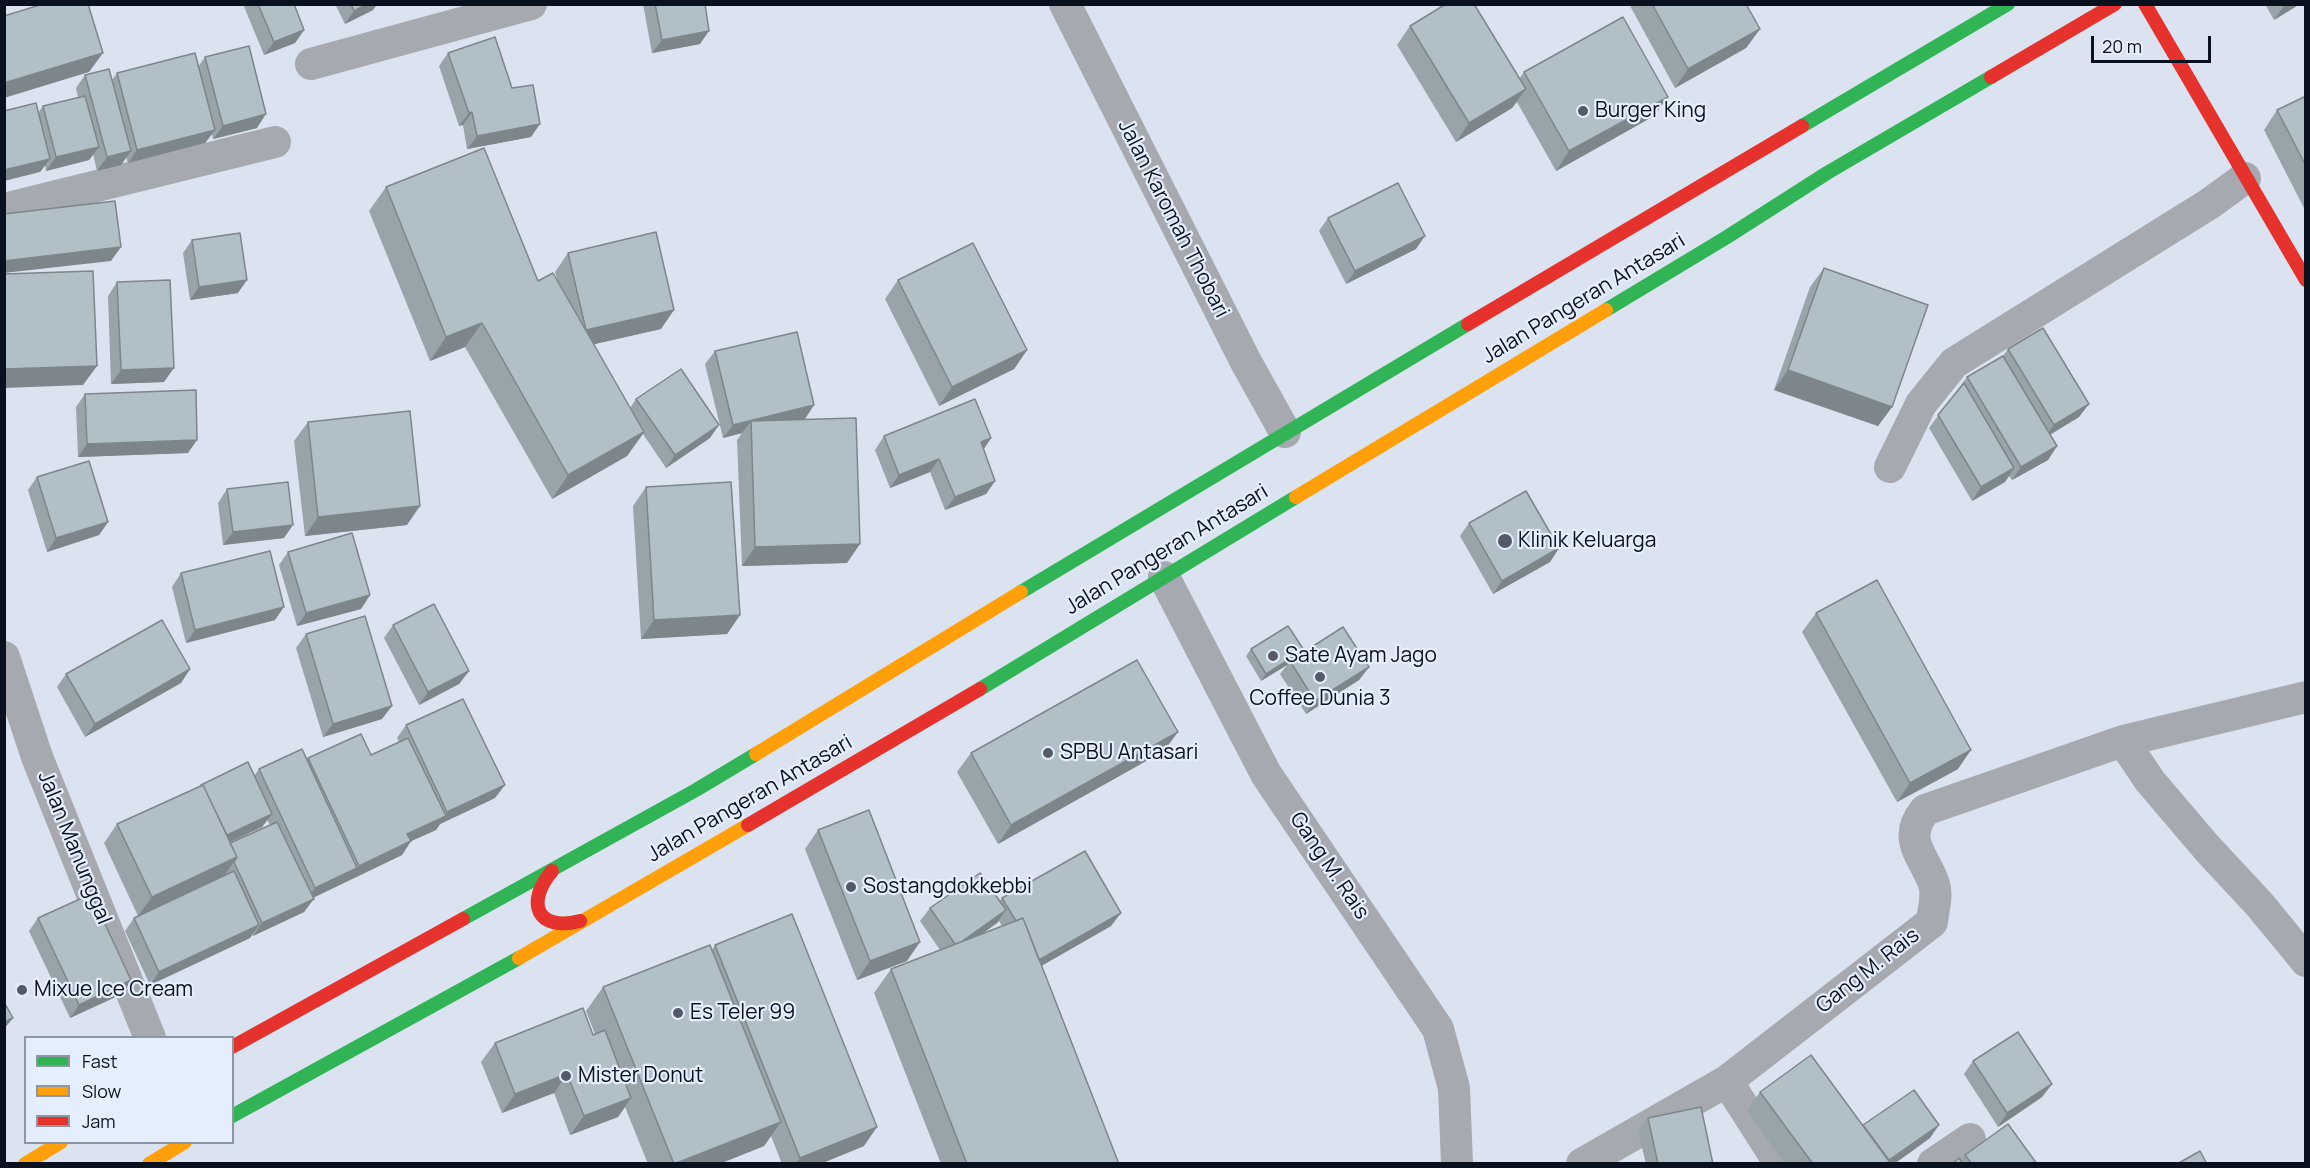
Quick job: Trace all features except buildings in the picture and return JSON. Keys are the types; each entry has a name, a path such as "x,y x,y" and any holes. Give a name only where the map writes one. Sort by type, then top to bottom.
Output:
{"main road":[{"name":"Jalan Pangeran Antasari","path":"234,1046 488,908 696,790 1285,432 2008,4"},
{"name":"Jalan Pangeran Antasari","path":"234,1115 517,958 908,732 1717,243 1827,173 2115,4"},
{"path":"2145,4 2306,280"},
{"path":"552,871 544,879 537,892 538,912 544,920 553,925 564,926 580,921"},
{"path":"488,908 508,908"},
{"path":"517,958 524,949 526,939"},
{"path":"25,1164 59,1144"},
{"path":"149,1164 183,1144"}],"street":[{"path":"311,64 531,4"},
{"name":"Jalan Karomah Thobari","path":"1065,4 1246,362 1285,432"},
{"path":"4,209 275,142"},
{"path":"1890,467 1921,404 1954,363 2209,204 2245,178"},
{"name":"Gang M. Rais","path":"1164,577 1266,774 1437,1029 1454,1088 1457,1164"},
{"name":"Jalan Manunggal","path":"4,657 37,757 149,1036"},
{"name":"Gang M. Rais","path":"1582,1164 1727,1081 1932,922 1935,886 1913,837 1917,820 1925,810 2123,741 2306,697"},
{"path":"2123,741 2150,781 2207,848 2260,905 2306,961"},
{"path":"1727,1081 1780,1164"},
{"path":"1933,1164 1970,1138"}],"traffic: fast":[{"path":"1802,126 2008,4"},
{"path":"1606,310 1827,173 1991,77"},
{"path":"1021,592 1468,324"},
{"path":"980,689 1296,497"},
{"path":"463,919 696,790 756,754"},
{"path":"234,1115 519,958"}],"traffic: slow":[{"path":"1296,497 1606,310"},
{"path":"756,754 1021,592"},
{"path":"519,958 748,825"},
{"path":"25,1164 58,1144"},
{"path":"149,1164 182,1144"}],"traffic: jam":[{"path":"1991,77 2115,4"},
{"path":"2145,4 2306,280"},
{"path":"1468,324 1802,126"},
{"path":"748,825 980,689"},
{"path":"552,871 539,894 540,912 545,918 554,922 580,921"},
{"path":"234,1046 463,919"}],"place":[{"name":"Burger King","path":"1583,111"},
{"name":"Klinik Keluarga","path":"1505,541"},
{"name":"Sate Ayam Jago","path":"1273,656"},
{"name":"Coffee Dunia 3","path":"1320,677"},
{"name":"SPBU Antasari","path":"1048,753"},
{"name":"Sostangdokkebbi","path":"851,887"},
{"name":"Mixue Ice Cream","path":"22,990"},
{"name":"Es Teler 99","path":"678,1013"},
{"name":"Mister Donut","path":"566,1076"}]}
